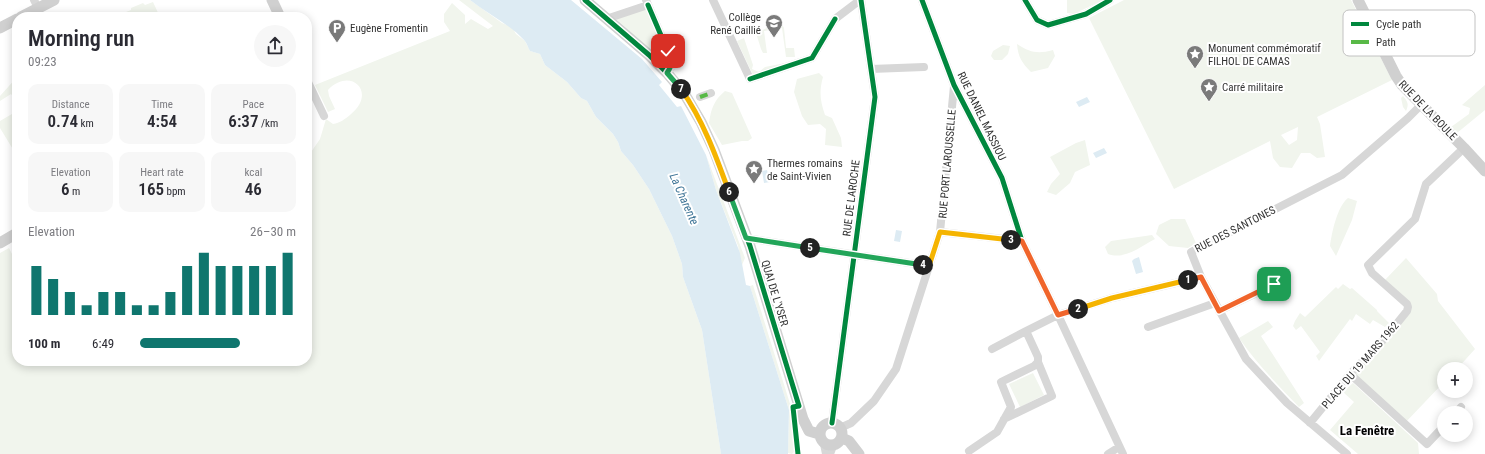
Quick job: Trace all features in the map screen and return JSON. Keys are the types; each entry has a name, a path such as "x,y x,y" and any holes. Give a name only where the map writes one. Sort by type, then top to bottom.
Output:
{"street":[{"path":"27,12 36,4 54,0"},
{"path":"272,0 278,12"},
{"name":"QUAI DE L'YSER","path":"585,0 649,55 696,99 746,238 803,419 809,431 827,446"},
{"path":"713,0 750,79 812,58 835,19 860,0"},
{"name":"RUE DE LAROCHE","path":"838,430 854,255 874,97 860,0"},
{"name":"RUE DANIEL MASSIOU","path":"922,0 954,85 1002,178 1022,241 1121,450"},
{"path":"1025,0 1037,20 1048,25 1086,14 1110,0"},
{"name":"RUE DE LA BOULE","path":"1358,0 1363,10"},
{"path":"606,18 647,2 672,61 672,66 667,73"},
{"path":"0,28 12,22"},
{"name":"RUE DE LA BOULE","path":"1386,56 1402,85 1485,171"},
{"path":"871,69 924,67"},
{"name":"RUE PORT LAROUSSELLE","path":"838,430 852,423 874,401 896,369 940,232 954,85"},
{"path":"312,91 324,116"},
{"path":"696,99 712,93"},
{"name":"RUE DES SANTONES","path":"1201,277 1191,252 1342,175 1421,105"},
{"name":"PLACE DU 19 MARS 1962","path":"1310,423 1350,374 1386,337 1407,311 1408,307 1404,300 1372,273 1368,265 1415,219 1426,184 1464,148"},
{"path":"940,232 1022,241"},
{"path":"0,243 12,236"},
{"path":"746,238 929,266"},
{"path":"992,349 1058,315 1112,298 1201,277 1246,359 1274,390 1347,454"},
{"path":"1219,311 1274,284"},
{"path":"1148,327 1215,303"},
{"path":"1004,419 1052,396 1038,362 1038,357 1026,331"},
{"path":"969,451 997,432 1011,407 1001,382 1034,366 1038,362"},
{"path":"1350,374 1426,444 1437,433"},
{"path":"838,430 838,443 827,446 822,427 824,425 838,430 859,454"},
{"path":"1108,454 1121,450"}],"shaded area":[{"path":"459,0 470,0 502,23 512,27 516,34 525,41 530,51 540,54 545,65 567,82 581,98 587,101 596,117 613,134 621,151 633,165 649,189 672,236 682,264 683,277 702,330 721,454 0,454 0,253 9,248 12,254 12,366 312,366 312,151 320,139 326,119 333,124 342,121 358,107 362,98 358,85 345,81 337,83 328,90 335,109 328,112 315,85 450,31 444,22 444,14 452,3 465,15 465,24 471,19 488,29 493,26"},
{"path":"1067,0 1103,0 1074,14 1067,13"},
{"path":"1124,0 1351,0 1356,10 1343,10 1343,56 1380,56 1392,80 1317,117 1320,124 1325,157 1317,158 1310,153 1301,153 1292,168 1280,167 1273,158 1270,141 1174,189 1089,18","holes":["1298,127 1297,140 1289,145 1281,135"]},
{"path":"153,2 158,12 126,12 143,3 145,5"},
{"path":"648,5 663,46 653,53 613,16"},
{"path":"783,26 786,48 794,48 795,57 786,57 782,28 764,31 767,53 763,53 756,33 769,27"},
{"path":"744,38 753,65 752,69 759,72 765,67 795,61 753,75 737,41"},
{"path":"1017,44 1035,52 1053,50 1055,56 1048,68 1031,72 1021,60 1018,53"},
{"path":"1003,45 1010,46 1008,54 1002,60 994,60 991,56 993,51"},
{"path":"819,73 823,77 821,101 823,110 825,115 832,118 841,138 842,147 825,145 826,129 820,124 808,125 802,116 794,92 797,79"},
{"path":"12,83 12,95 11,94 0,101 0,96"},
{"path":"1485,85 1485,110 1457,133 1451,127 1469,114 1470,108 1462,105"},
{"path":"725,91 732,93 752,138 748,141 722,145 709,123 714,105"},
{"path":"1403,96 1408,103 1406,111 1403,107 1401,98"},
{"path":"12,114 12,148 0,128 0,121"},
{"path":"1085,140 1090,165 1075,172 1070,183 1056,195 1047,192 1051,184 1060,174 1050,157 1076,143"},
{"path":"706,155 745,258 742,265 738,246 716,190"},
{"path":"1348,198 1357,201 1352,220 1336,256 1330,246 1332,234 1338,213"},
{"path":"1171,219 1185,219 1196,243 1188,248 1169,246 1156,234 1159,225"},
{"path":"1152,235 1155,239 1126,254 1108,254 1105,247 1111,241"},
{"path":"1406,258 1437,294 1438,301 1475,349 1463,362 1437,362 1437,389 1404,424 1350,374 1408,307 1383,282"},
{"path":"1343,284 1350,289 1352,288 1389,323 1385,327 1373,320 1370,324 1356,314 1352,321 1350,319 1319,361 1316,356 1320,352 1301,326 1296,330 1293,326 1300,313 1305,317 1336,287 1338,289"},
{"path":"753,285 791,407 797,448 792,454 788,453 789,410 750,286"},
{"path":"1268,321 1273,327 1261,336 1304,403 1299,407 1260,365 1239,338"},
{"path":"1033,373 1044,395 1020,407 1009,384"},
{"path":"1353,383 1418,443 1419,454 1358,454 1330,430 1354,402 1343,392"}],"water":[{"name":"La Charente","path":"470,0 571,0 642,59 662,82 659,85 677,107 681,106 706,155 716,190 740,253 746,285 750,286 789,410 788,454 721,454 702,330 683,277 682,264 672,236 649,189 633,165 621,151 613,134 596,117 587,101 581,98 567,82 545,65 540,54 530,51 525,41 518,34"},
{"path":"1087,97 1090,102 1079,107 1076,102"},
{"path":"1104,148 1107,153 1096,158 1093,153"},
{"path":"767,170 770,182 764,183 762,171"},
{"path":"896,230 902,231 900,242 894,241"},
{"path":"1139,257 1143,272 1136,274 1132,261"}],"marked path":[{"path":"700,97 711,93"}],"cycle path":[{"path":"585,0 649,55 667,73 684,93 701,122 714,150 750,246 799,406 793,407 798,454"},
{"path":"832,423 875,97 861,0"},
{"path":"922,0 954,85 1002,178 1022,241"},
{"path":"1025,0 1037,20 1048,25 1086,14 1110,0"},
{"path":"648,5 672,61 672,66 667,73"},
{"path":"750,79 812,58 835,19"}],"place":[{"name":"Collège René Caillié","path":"774,38"},
{"name":"Eugène Fromentin","path":"337,43"},
{"name":"Monument commémoratif FILHOL DE CAMAS","path":"1195,69"},
{"name":"Carré militaire","path":"1209,102"},
{"name":"Thermes romains de Saint-Vivien","path":"754,184"}],"district":[{"name":"La Fenêtre","path":"1367,430"}],"route":[{"path":"668,51 672,61 672,66 667,73 679,86 701,122 714,150 746,238 929,266 940,232 1022,241 1058,315 1112,298 1201,277 1219,311 1274,284"}]}
